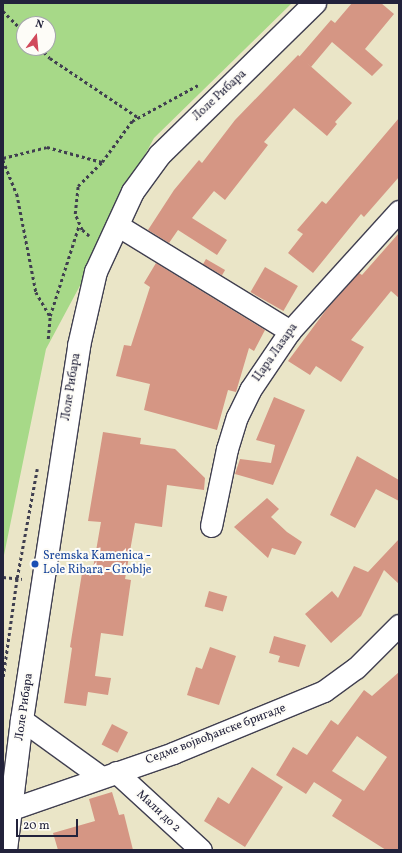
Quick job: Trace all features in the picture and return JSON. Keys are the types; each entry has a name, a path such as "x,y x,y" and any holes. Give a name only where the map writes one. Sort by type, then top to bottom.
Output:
{"street":[{"name":"Лоле Рибара","path":"6,850 7,811 79,346 89,297 107,248 133,192 174,140 252,67 314,3"},
{"name":"Цара Лазара","path":"211,526 227,449 237,417 250,390 290,331 399,211"},
{"path":"117,225 290,331"},
{"name":"Седме војвођанске бригаде","path":"7,811 173,753 324,691 356,668 399,625"},
{"name":"Мали до 2","path":"22,720 108,775 201,850"}],"path":[{"path":"3,11 16,24"},
{"path":"48,56 139,118"},
{"path":"107,248 82,230 79,224 75,214 78,186 102,162 132,121 202,83"},
{"path":"50,316 36,292 17,194 3,159 47,147 102,162"},
{"path":"48,339 50,316 79,224"},
{"path":"3,677 17,578 38,464"}],"green space":[{"path":"3,3 292,3 154,138 118,205 83,280 46,349 3,560"}],"building":[{"path":"352,3 381,3 394,14 365,49 383,65 372,76 332,42 311,67 299,57 331,20 335,23"},
{"path":"298,55 352,103 335,122 337,124 327,136 294,108 264,142 268,145 225,200 214,191 192,218 227,240 217,255 178,230 169,243 148,230 174,190 199,160 202,163 235,120"},
{"path":"399,118 399,177 364,217 361,214 313,273 288,253 303,234 297,230 322,201 326,204"},
{"path":"399,233 399,298 391,291 351,340 364,347 341,382 316,366 310,375 288,361 326,310 359,273 362,275"},
{"path":"206,259 225,270 222,275 203,264"},
{"path":"156,263 265,330 254,351 249,348 236,392 228,390 217,430 144,410 150,384 116,376 124,345 131,346 150,287 144,283"},
{"path":"265,267 298,286 283,311 250,292"},
{"path":"274,397 305,410 273,485 235,474 240,459 271,463 275,445 256,440"},
{"path":"103,432 141,438 140,444 175,449 205,478 204,490 167,485 162,527 135,523 125,579 131,580 123,636 101,633 95,676 111,678 108,695 88,692 86,706 64,703 72,648 70,647 82,573 92,574 101,522 88,521"},
{"path":"357,456 399,480 399,501 376,489 355,528 330,515"},
{"path":"267,498 279,509 271,517 287,532 302,542 295,555 272,548 268,558 234,527"},
{"path":"399,539 399,584 384,570 361,616 331,643 305,614 332,591 338,598 354,566 368,572"},
{"path":"209,591 227,596 223,612 205,606"},
{"path":"274,636 306,645 299,667 278,662 280,656 269,653"},
{"path":"210,647 236,656 219,705 187,695 196,667 202,669"},
{"path":"399,672 399,850 386,850 332,816 342,800 314,782 306,794 276,775 293,747 307,755 331,720 338,725 364,690 372,696","holes":["357,736 387,757 364,791 332,771"]},
{"path":"112,724 128,732 118,753 102,744"},
{"path":"252,767 283,787 245,847 204,821 218,797 229,804"},
{"path":"112,792 119,815 124,814 133,850 58,850 53,833 95,821 89,799"}],"place":[{"name":"Sremska Kamenica - Lole Ribara - Groblje","path":"35,564"}]}
